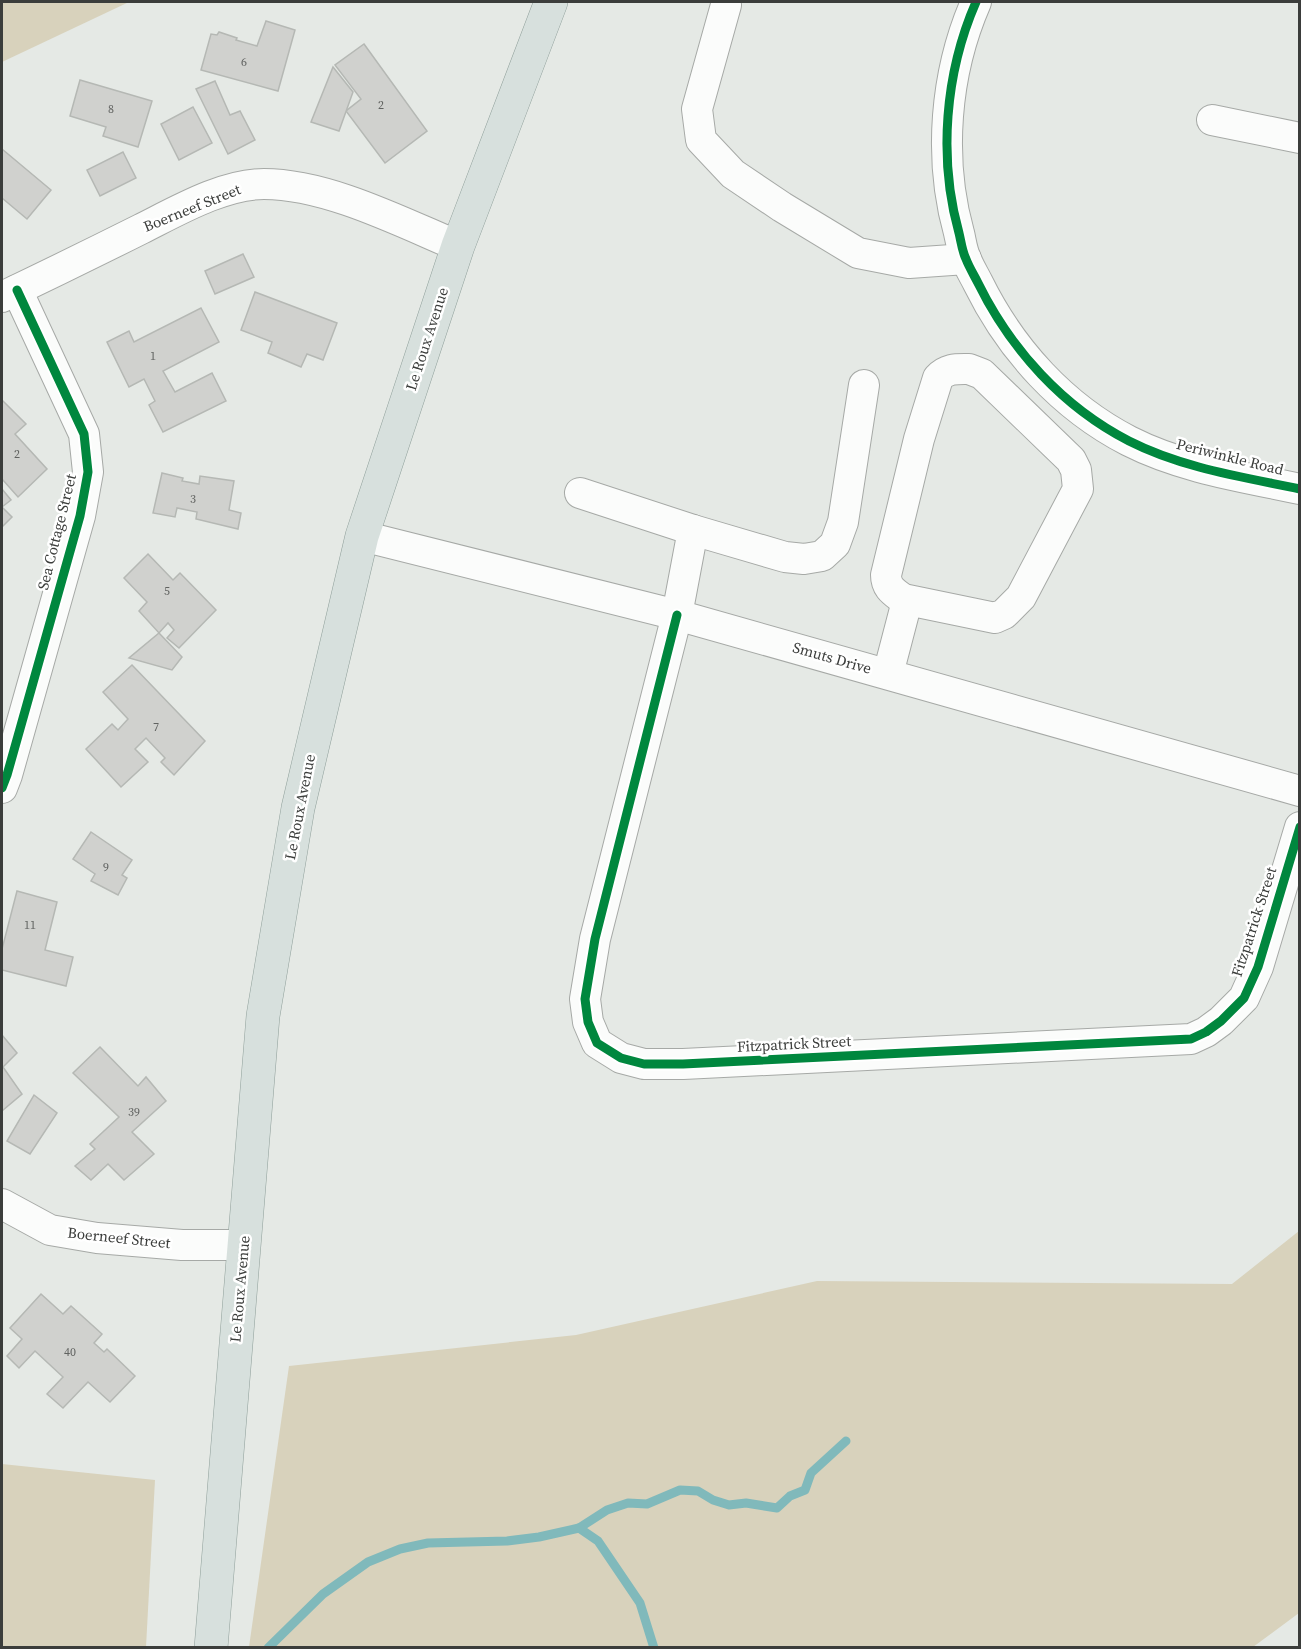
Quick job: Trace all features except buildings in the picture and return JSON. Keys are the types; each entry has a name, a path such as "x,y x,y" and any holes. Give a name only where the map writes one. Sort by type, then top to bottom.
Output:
{"main road":[{"name":"Le Roux Avenue","path":"211,1647 263,1016 298,808 362,536 458,246 551,2"}],"street":[{"name":"Periwinkle Road","path":"976,2 960,49 948,119 946,150 949,184 954,215 966,259 992,310 1013,343 1042,376 1074,404 1100,425 1131,442 1184,463 1299,489"},
{"path":"726,5 698,109 701,140 733,174 858,253 909,263 966,259"},
{"path":"1212,120 1299,138"},
{"name":"Boerneef Street","path":"9,293 169,215 236,187 265,184 302,188 360,206 458,246"},
{"name":"Sea Cottage Street","path":"2,788 80,516 88,472 84,434 9,293"},
{"path":"888,674 906,605 903,599 886,583 886,576 919,439 938,378 950,369 969,369 982,375 1071,460 1076,470 1078,489 1021,597 1004,614 995,618 985,617 903,599"},
{"path":"580,494 784,557 822,556 835,544 843,522 864,385"},
{"name":"Fitzpatrick Street","path":"693,530 677,615 595,939 585,999 588,1022 597,1043 621,1058 644,1064 683,1064 1191,1039 1221,1021 1244,998 1258,967 1299,827"},
{"name":"Smuts Drive","path":"362,536 677,615 1299,791"},
{"name":"Boerneef Street","path":"2,1204 50,1230 97,1238 182,1245 244,1245"}],"shaded area":[{"path":"2,2 129,2 2,62"},
{"path":"1299,1231 1299,1613 1253,1647 249,1647 289,1366 576,1335 817,1281 1232,1284"},
{"path":"2,1464 155,1480 146,1647 2,1647"}],"waterway":[{"path":"579,1528 607,1510 628,1503 647,1504 680,1490 698,1491 713,1500 729,1505 746,1503 777,1508 790,1496 805,1490 811,1473 846,1441"},
{"path":"268,1648 323,1594 368,1562 400,1549 428,1543 507,1541 579,1528 598,1541 640,1603 654,1648"}],"cycle path":[{"path":"976,2 957,58 951,87 948,116 948,175 952,204 965,256 991,308 1006,331 1041,374 1061,394 1105,427 1129,441 1191,465 1300,489"},
{"path":"2,788 80,516 88,472 84,434 17,290"},
{"path":"677,615 595,939 585,999 588,1022 597,1043 621,1058 644,1064 683,1064 1191,1039 1221,1021 1244,998 1258,967 1300,827"}]}
